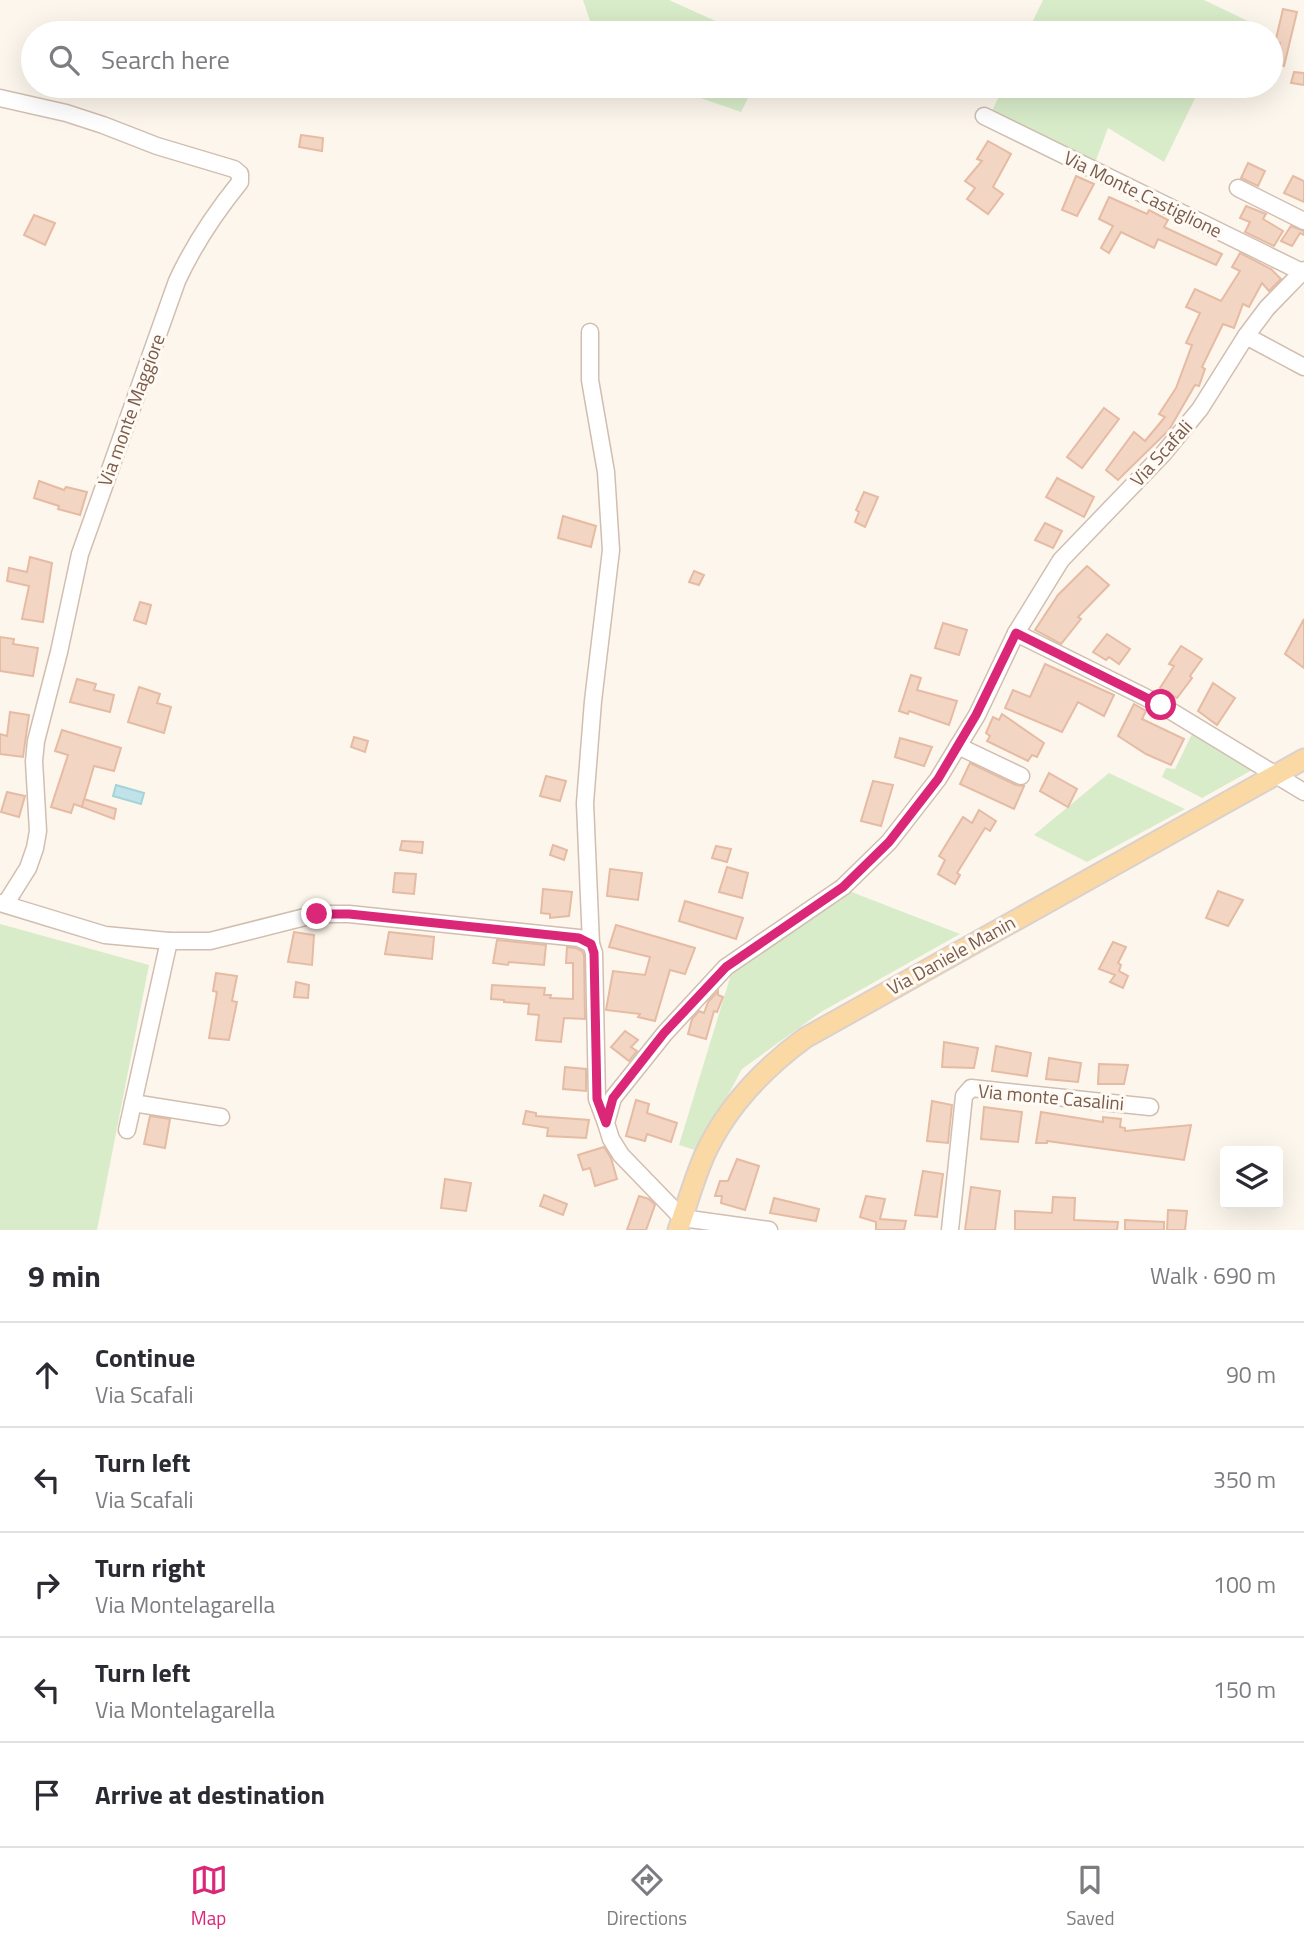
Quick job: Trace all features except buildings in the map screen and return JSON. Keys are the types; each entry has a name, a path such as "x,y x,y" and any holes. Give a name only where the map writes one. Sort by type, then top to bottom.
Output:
{"main road":[{"name":"Via Daniele Manin","path":"680,1224 704,1156 724,1118 735,1102 765,1072 805,1038 1304,759"}],"street":[{"name":"Via monte Maggiore","path":"0,98 103,125 157,146 233,169 240,174 240,182 212,216 177,281 80,554 36,741 34,761 38,831 35,848 28,868 3,903"},
{"name":"Via Monte Castiglione","path":"984,116 1303,271"},
{"path":"1238,188 1304,221"},
{"name":"Via Scafali","path":"606,1123 613,1098 664,1033 726,967 843,887 889,842 938,779 976,715 1016,633 1061,560 1163,454 1200,409 1246,336 1303,271"},
{"path":"590,332 590,380 606,472 611,550 594,688 585,803 591,944 594,953 597,1099 611,1139 621,1155 680,1224 769,1230"},
{"path":"1246,336 1304,367"},
{"path":"1016,633 1161,705 1304,792"},
{"path":"958,746 1021,776"},
{"path":"3,903 105,935 169,941 210,941 317,914 349,914 579,938 591,944"},
{"path":"127,1130 169,941"},
{"name":"Via monte Casalini","path":"950,1230 964,1096 971,1088 1150,1107"},
{"path":"133,1103 221,1117"}],"green space":[{"path":"583,0 669,0 715,21 590,21"},
{"path":"1043,0 1204,0 1248,21 1033,21"},
{"path":"701,98 748,98 741,112"},
{"path":"998,98 1195,98 1164,162 1108,128 1095,163 990,115"},
{"path":"1193,732 1252,770 1202,798 1162,777 1166,768 1175,769"},
{"path":"1109,773 1185,809 1087,862 1034,835"},
{"path":"849,891 960,934 821,1012 742,1069 698,1151 679,1145 732,971"},
{"path":"0,924 149,965 97,1230 0,1230"}],"water":[{"path":"116,785 144,793 141,804 113,796"}],"route":[{"path":"317,914 349,914 579,938 591,944 594,953 597,1099 606,1123 613,1098 664,1033 726,967 843,887 889,842 938,779 976,715 1016,633 1161,705"}]}
